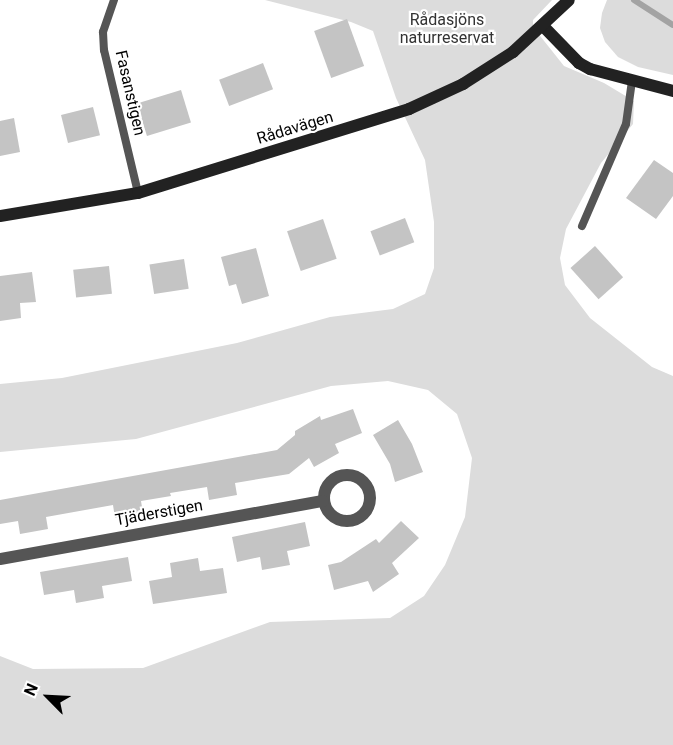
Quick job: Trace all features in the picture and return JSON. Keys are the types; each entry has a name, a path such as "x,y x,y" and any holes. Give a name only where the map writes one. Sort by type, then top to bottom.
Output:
{"street":[{"name":"Rådavägen","path":"0,216 138,193 409,109 463,84 513,52 569,0"},
{"path":"543,26 579,63 590,69 673,91"},
{"name":"Tjäderstigen","path":"0,559 323,501"}],"lane":[{"name":"Fasanstigen","path":"114,0 103,32 104,50 138,193"},
{"path":"582,226 626,124 632,81"}],"green space":[{"name":"Rådasjöns naturreservat","path":"265,0 552,0 533,20 533,27 564,66 604,83 634,101 633,124 601,163 566,229 560,258 565,285 590,318 652,367 673,376 673,745 0,745 0,656 33,669 143,668 270,622 390,618 424,596 445,565 465,517 472,458 457,414 428,390 388,381 331,386 136,439 0,452 0,384 62,378 237,343 330,317 393,309 425,294 434,268 434,222 425,160 396,98 373,31 351,22"},
{"path":"607,0 673,0 673,75 638,67 618,57 605,42 600,28"}],"building":[{"path":"347,19 364,66 331,78 314,31"},
{"path":"263,63 273,89 229,106 219,80"},
{"path":"181,90 191,123 147,136 137,103"},
{"path":"93,107 100,135 68,143 61,115"},
{"path":"14,118 20,152 0,156 0,121"},
{"path":"654,160 673,173 673,196 656,219 626,198"},
{"path":"405,218 414,242 380,256 370,231"},
{"path":"323,219 337,259 301,271 287,231"},
{"path":"595,246 623,277 599,299 570,268"},
{"path":"256,248 269,296 242,304 236,284 229,286 221,257"},
{"path":"184,259 189,289 154,294 149,264"},
{"path":"109,266 112,294 76,298 73,270"},
{"path":"32,272 36,302 20,303 21,318 0,321 0,276"},
{"path":"353,409 362,433 335,444 339,453 314,467 309,458 289,474 235,483 237,495 209,500 207,487 170,493 171,496 141,501 143,513 115,518 113,505 46,517 48,529 20,534 18,521 0,524 0,500 277,450 295,435 295,431 320,416 321,420"},
{"path":"398,420 412,444 423,472 395,482 390,464 373,435"},
{"path":"401,521 419,538 392,563 399,574 373,592 368,581 334,590 328,565 341,562 376,539 379,543"},
{"path":"305,522 310,546 287,551 290,565 262,570 260,557 237,562 232,537"},
{"path":"128,557 132,581 102,586 104,598 76,603 74,590 44,595 40,572"},
{"path":"198,558 200,571 223,568 227,593 153,604 149,581 172,577 170,563"}],"waterway":[{"path":"634,0 673,25"}]}
